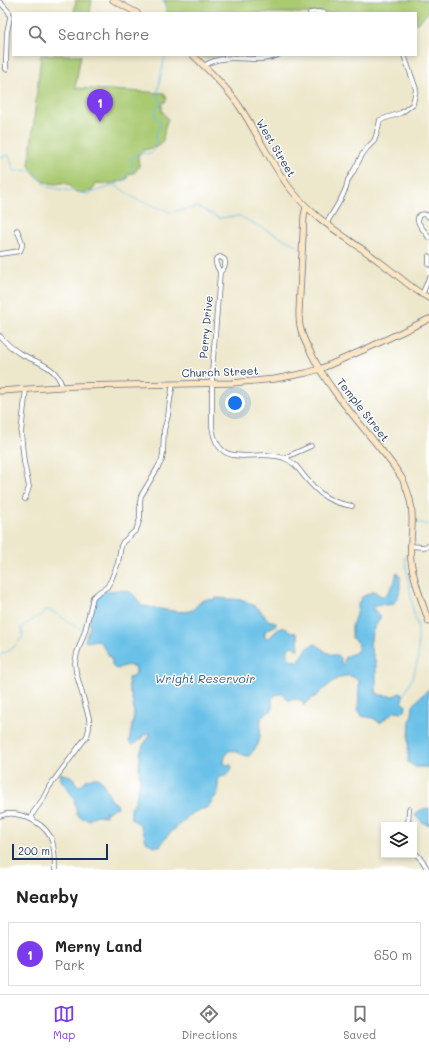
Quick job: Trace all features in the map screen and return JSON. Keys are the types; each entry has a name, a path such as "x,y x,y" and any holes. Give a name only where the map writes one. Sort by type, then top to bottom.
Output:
{"main road":[{"path":"113,0 135,12"},
{"name":"West Street","path":"193,56 233,97 247,118 274,166 306,207 326,224 379,260 408,285 429,298"},
{"name":"Temple Street","path":"306,207 304,216 300,282 300,329 320,369 404,482 412,507 410,546 414,577 429,622"},
{"name":"Church Street","path":"0,391 62,387 212,384 275,379 320,369 429,319"}],"street":[{"path":"0,2 9,12 10,18 7,32 6,69"},
{"path":"204,66 210,61 220,59 270,58 275,56"},
{"path":"326,224 341,199 348,180 362,155 374,141 380,120 401,113 413,104 416,89 404,56"},
{"path":"429,217 425,214 421,214 418,217 419,223 429,238"},
{"path":"0,254 20,251 23,244 17,230"},
{"path":"429,256 429,265"},
{"name":"Perry Drive","path":"220,272 212,384 213,433 215,440 226,453 236,456 268,455 284,458"},
{"path":"422,294 429,278"},
{"path":"0,336 10,347 54,372 59,378 62,387"},
{"path":"34,822 32,818 34,812 54,780 88,733 89,718 75,666 77,653 85,631 93,597 107,587 111,580 118,563 121,546 123,542 136,530 138,525 140,518 141,496 162,460 164,430 168,416 173,384"},
{"path":"25,499 28,494 29,487 21,443 21,433 26,389"},
{"path":"284,458 311,446"},
{"path":"284,458 296,465 311,484 327,498 338,504 352,506"},
{"path":"410,546 429,546"},
{"path":"408,822 409,809"},
{"path":"0,816 5,814 14,814 25,817 42,827 50,836 54,850 55,870"},
{"path":"417,855 428,870"}],"green space":[{"path":"76,0 92,0 90,12 74,12"},
{"path":"164,0 429,0 429,12 417,23 417,12 167,12"},
{"path":"41,56 81,56 75,88 164,93 167,99 162,105 162,111 168,119 163,140 159,146 144,150 138,155 139,166 135,172 128,175 127,179 120,182 107,184 96,183 92,191 81,193 75,191 65,183 56,184 43,181 34,173 29,165"},
{"path":"200,56 222,56 206,58"},
{"path":"222,56 270,56 266,57"}],"water":[{"name":"Wright Reservoir","path":"398,573 400,577 400,588 396,600 393,604 375,606 374,610 380,615 380,618 372,632 370,646 376,663 376,692 380,695 394,696 401,692 403,697 402,701 406,706 405,711 395,711 380,723 373,718 362,716 358,709 359,681 353,677 347,676 331,683 303,706 304,703 300,700 288,700 283,694 274,696 272,699 272,710 261,718 258,745 249,756 245,756 234,751 228,752 224,762 226,765 231,765 231,771 228,775 218,779 218,793 208,807 192,813 167,836 160,846 153,846 146,841 142,828 131,818 131,808 135,802 140,781 140,753 143,745 150,736 150,733 144,735 138,742 132,745 129,742 134,715 128,678 133,677 136,673 136,668 127,666 118,669 114,668 112,666 112,660 99,641 96,640 86,642 85,640 90,627 89,623 96,596 104,592 121,590 130,592 134,595 142,606 179,612 191,610 203,600 214,600 215,598 244,600 258,608 269,621 276,623 275,626 266,630 264,635 267,639 277,630 282,628 286,628 296,633 298,636 299,649 291,646 288,653 288,657 290,659 298,661 307,648 316,644 329,653 338,655 341,658 342,665 345,657 356,652 358,648 359,644 352,638 352,625 358,610 358,604 362,597 374,591 381,596 385,596 395,582 396,574"},
{"path":"429,689 429,767 415,767 408,762 410,722 413,706"},
{"path":"60,773 73,777 79,786 88,779 98,778 104,785 111,800 117,804 118,807 113,808 109,812 105,811 106,816 96,815 89,820 80,817 77,815 74,798 61,780"},
{"path":"429,808 429,825 423,823 415,816 422,809"}],"waterway":[{"path":"163,0 167,12"},
{"path":"0,157 9,155 14,171 32,170 48,187 88,194 115,185 127,177 133,169 131,158 137,154 151,153 156,147 156,135 161,123 155,116 156,108 162,104 157,95 165,56"},
{"path":"115,185 139,201 170,212 198,207 219,218 239,216 298,246"},
{"path":"414,535 417,522 429,525"},
{"path":"414,538 415,543"},
{"path":"403,696 413,677 418,659 418,627 413,610 405,558 406,555"},
{"path":"0,655 11,650 23,636 23,626 43,614 44,610 59,615 73,625 82,629"}],"place":[{"name":"Merny Land","path":"100,122"}]}
